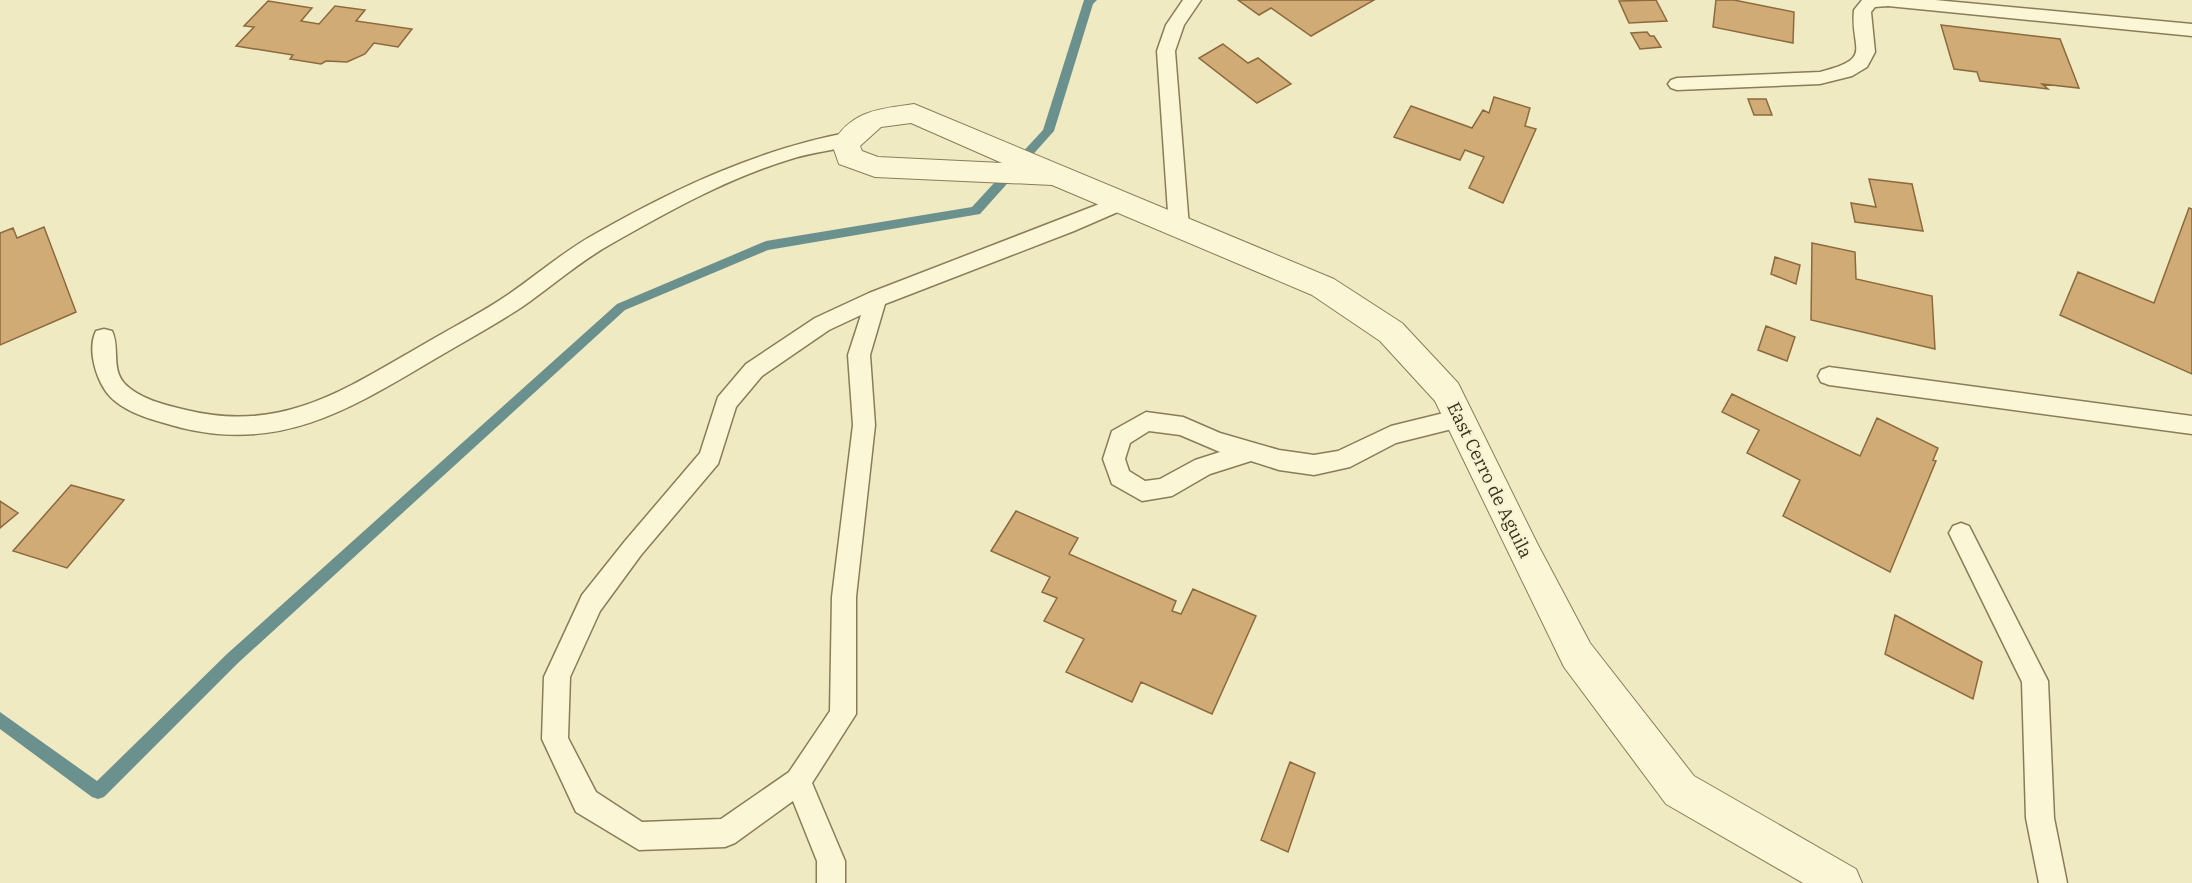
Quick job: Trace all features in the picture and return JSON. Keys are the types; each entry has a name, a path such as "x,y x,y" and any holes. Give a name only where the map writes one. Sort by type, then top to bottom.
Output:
{"street":[{"name":"East Cerro de Aguila","path":"1056,175 874,167 849,157 846,144 873,119 914,113 1056,175 1120,203 1323,287 1391,332 1447,392 1525,554 1577,655 1680,790 1842,883"}],"lane":[{"path":"1179,227 1166,51 1175,25 1192,0"},
{"path":"1677,84 1820,78 1842,74 1855,68 1865,59 1868,52 1860,20 1863,9 1870,3 1888,1 2192,30"},
{"path":"104,337 104,367 119,394 149,409 186,421 228,426 278,424 333,405 402,368 503,309 598,242 677,200 785,152 851,139"},
{"path":"876,299 859,355 864,424 844,597 843,714 798,781 725,833 639,836 586,802 555,739 557,677 591,603 633,548 710,457 726,404 754,370 822,324 876,299 1067,226 1120,203"},
{"path":"1830,376 2192,425"},
{"path":"1250,452 1203,467 1164,489 1142,491 1120,477 1114,459 1120,438 1146,421 1183,426 1214,441 1250,452 1279,460 1314,465 1342,460 1391,435 1460,418"},
{"path":"1961,533 2034,681 2040,818 2054,883"},
{"path":"798,781 831,861 831,883"}],"building":[{"path":"1238,0 1374,0 1311,36 1271,8 1259,15"},
{"path":"1656,0 1667,21 1629,23 1619,1"},
{"path":"1716,0 1734,0 1794,12 1793,43 1713,27"},
{"path":"268,1 312,8 301,21 319,24 335,6 365,10 356,21 412,29 398,47 374,43 365,54 347,62 326,61 321,64 290,59 293,55 236,46 254,27 244,26"},
{"path":"1941,25 2060,39 2079,88 2042,84 2048,89 1980,81 1977,72 1954,69"},
{"path":"1647,32 1650,36 1654,36 1661,47 1640,49 1631,33"},
{"path":"1223,44 1248,63 1258,58 1291,84 1257,103 1199,58"},
{"path":"1494,97 1530,108 1525,126 1536,129 1503,203 1469,188 1484,157 1465,150 1460,160 1394,137 1411,106 1472,128 1483,110 1489,113"},
{"path":"1748,99 1766,99 1772,115 1754,115"},
{"path":"1869,179 1912,184 1923,231 1855,222 1851,203 1876,207"},
{"path":"2189,208 2192,209 2192,374 2060,315 2078,272 2154,303"},
{"path":"44,227 76,312 0,345 0,233 13,228 17,238"},
{"path":"1812,243 1855,252 1856,279 1932,296 1935,349 1811,320"},
{"path":"1775,257 1800,265 1796,284 1771,274"},
{"path":"1766,326 1795,337 1787,361 1758,350"},
{"path":"1732,394 1860,456 1877,418 1938,448 1933,460 1936,461 1890,572 1783,516 1800,480 1747,453 1759,430 1722,412"},
{"path":"71,485 124,500 67,568 13,551"},
{"path":"0,501 18,513 0,528"},
{"path":"1016,511 1078,538 1069,554 1176,601 1172,611 1181,614 1193,589 1256,616 1212,714 1141,682 1132,702 1066,672 1084,639 1044,621 1057,598 1042,592 1050,577 991,551"},
{"path":"1895,615 1982,662 1973,699 1885,654"},
{"path":"1290,762 1315,773 1288,852 1261,840"}],"waterway":[{"path":"0,720 98,791 233,658 621,307 766,246 976,211 1048,131 1088,2 1092,0"}]}
